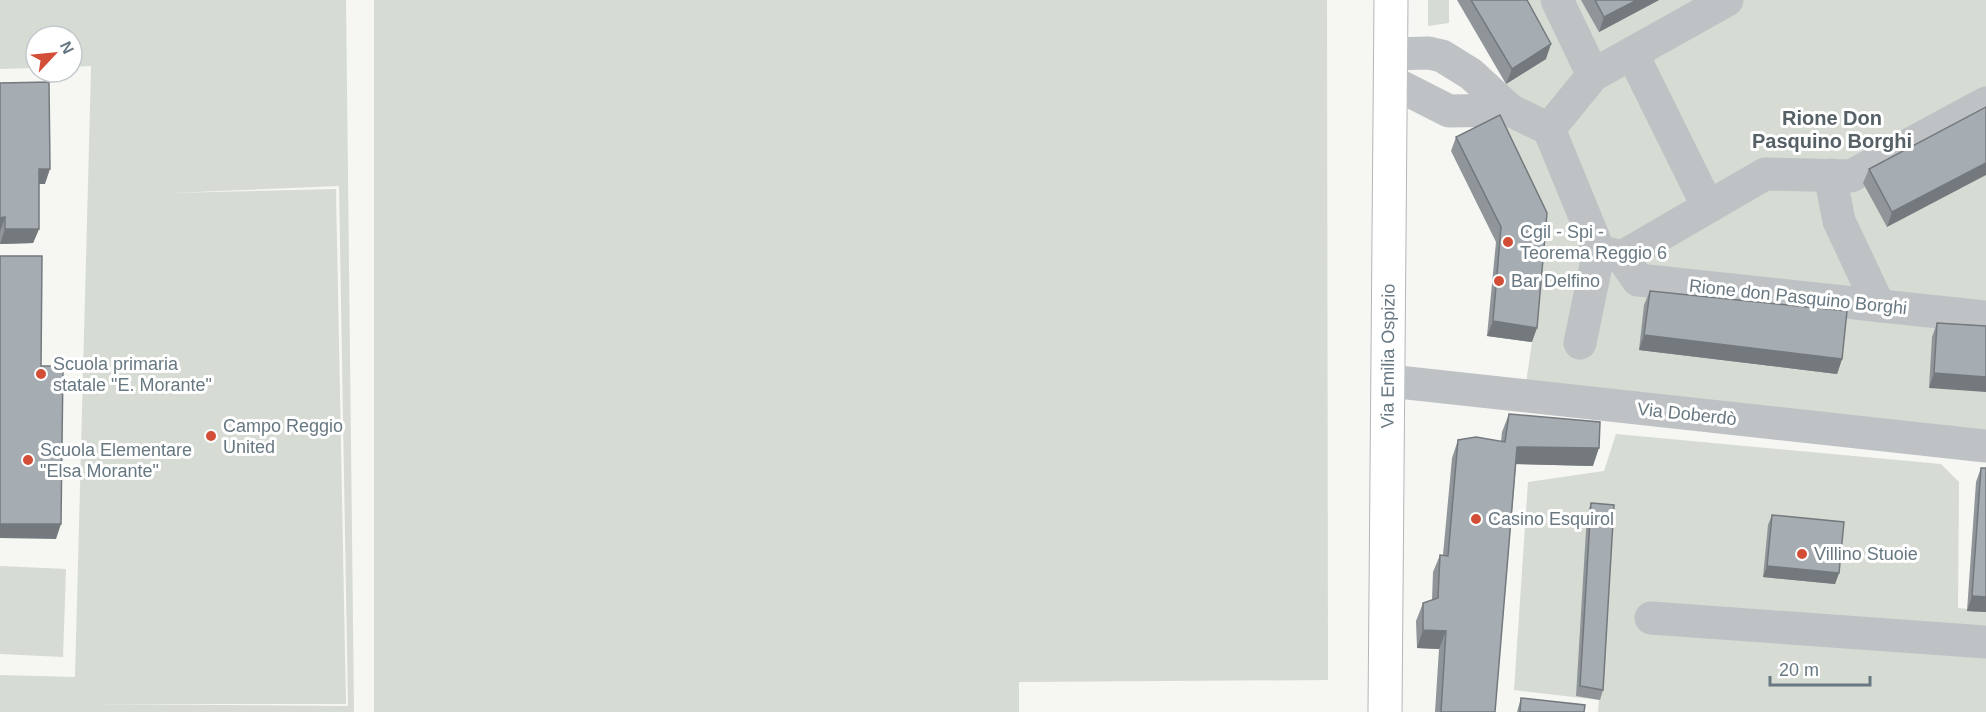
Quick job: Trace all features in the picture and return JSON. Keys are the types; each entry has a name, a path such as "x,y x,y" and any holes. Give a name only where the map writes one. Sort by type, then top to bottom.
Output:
{"main road":[{"name":"Via Emilia Ospizio","path":"1385,712 1391,0"}],"street":[{"path":"1557,0 1593,75"},
{"path":"1390,68 1442,56 1471,74 1510,110 1549,129 1593,75 1727,0"},
{"path":"1632,53 1708,207"},
{"path":"1390,68 1449,111 1510,110"},
{"path":"1580,342 1610,254 1708,207 1765,174 1851,176 1986,103"},
{"name":"Rione don Pasquino Borghi","path":"1549,129 1610,254 1638,280 1986,317"},
{"path":"1830,176 1839,221 1879,306"},
{"name":"Via Doberdò","path":"1389,381 1986,446"},
{"path":"1651,618 1986,642"}],"shaded area":[{"name":"Campo Reggio United","path":"0,0 346,0 354,712 0,712 0,675 75,677 91,66 84,66 84,24 24,24 24,68 0,69","holes":["339,186 348,706 87,704 346,704 336,189 171,193"]},
{"path":"374,0 1327,0 1328,680 1019,682 1019,712 374,712"},
{"path":"1428,0 1449,0 1449,23 1428,26"},
{"path":"1513,0 1986,0 1986,446 1524,397 1532,342 1495,130 1510,110 1506,84 1546,59"},
{"path":"1616,434 1941,464 1959,482 1958,608 1986,611 1986,712 1598,712 1599,700 1514,690 1528,482 1604,471"},
{"path":"0,566 66,569 63,657 0,654"}],"building":[{"path":"1471,0 1527,0 1551,44 1512,69"},
{"path":"1595,0 1637,0 1604,17"},
{"path":"0,83 49,84 50,169 39,169 39,229 5,229 5,217 0,218"},
{"path":"1986,107 1986,163 1892,212 1869,169"},
{"path":"1500,115 1547,213 1537,328 1493,321 1501,227 1456,137"},
{"name":"Scuola Elementare \"Elsa Morante\"","path":"0,256 42,256 41,366 63,366 61,524 0,524"},
{"path":"1650,291 1847,311 1842,359 1644,335"},
{"path":"1937,323 1986,326 1986,377 1934,373"},
{"name":"Casino Esquirol","path":"1509,414 1600,422 1599,448 1517,447 1495,712 1441,712 1446,631 1423,630 1423,603 1438,598 1440,555 1448,556 1458,440 1476,437 1505,442"},
{"path":"1981,468 1986,468 1986,597 1972,596"},
{"path":"1591,503 1614,505 1603,690 1580,686"},
{"name":"Villino Stuoie","path":"1772,515 1844,522 1839,573 1767,566"},
{"path":"1521,698 1585,705 1584,712 1520,712"}],"place":[{"name":"Cgil - Spi - Teorema Reggio 6","path":"1508,242"},
{"name":"Bar Delfino","path":"1499,281"},
{"name":"Scuola primaria statale \"E. Morante\"","path":"41,374"},
{"name":"Campo Reggio United","path":"211,436"},
{"name":"Scuola Elementare \"Elsa Morante\"","path":"28,460"},
{"name":"Casino Esquirol","path":"1476,519"},
{"name":"Villino Stuoie","path":"1802,554"}],"district":[{"name":"Rione Don Pasquino Borghi","path":"1832,130"}]}
